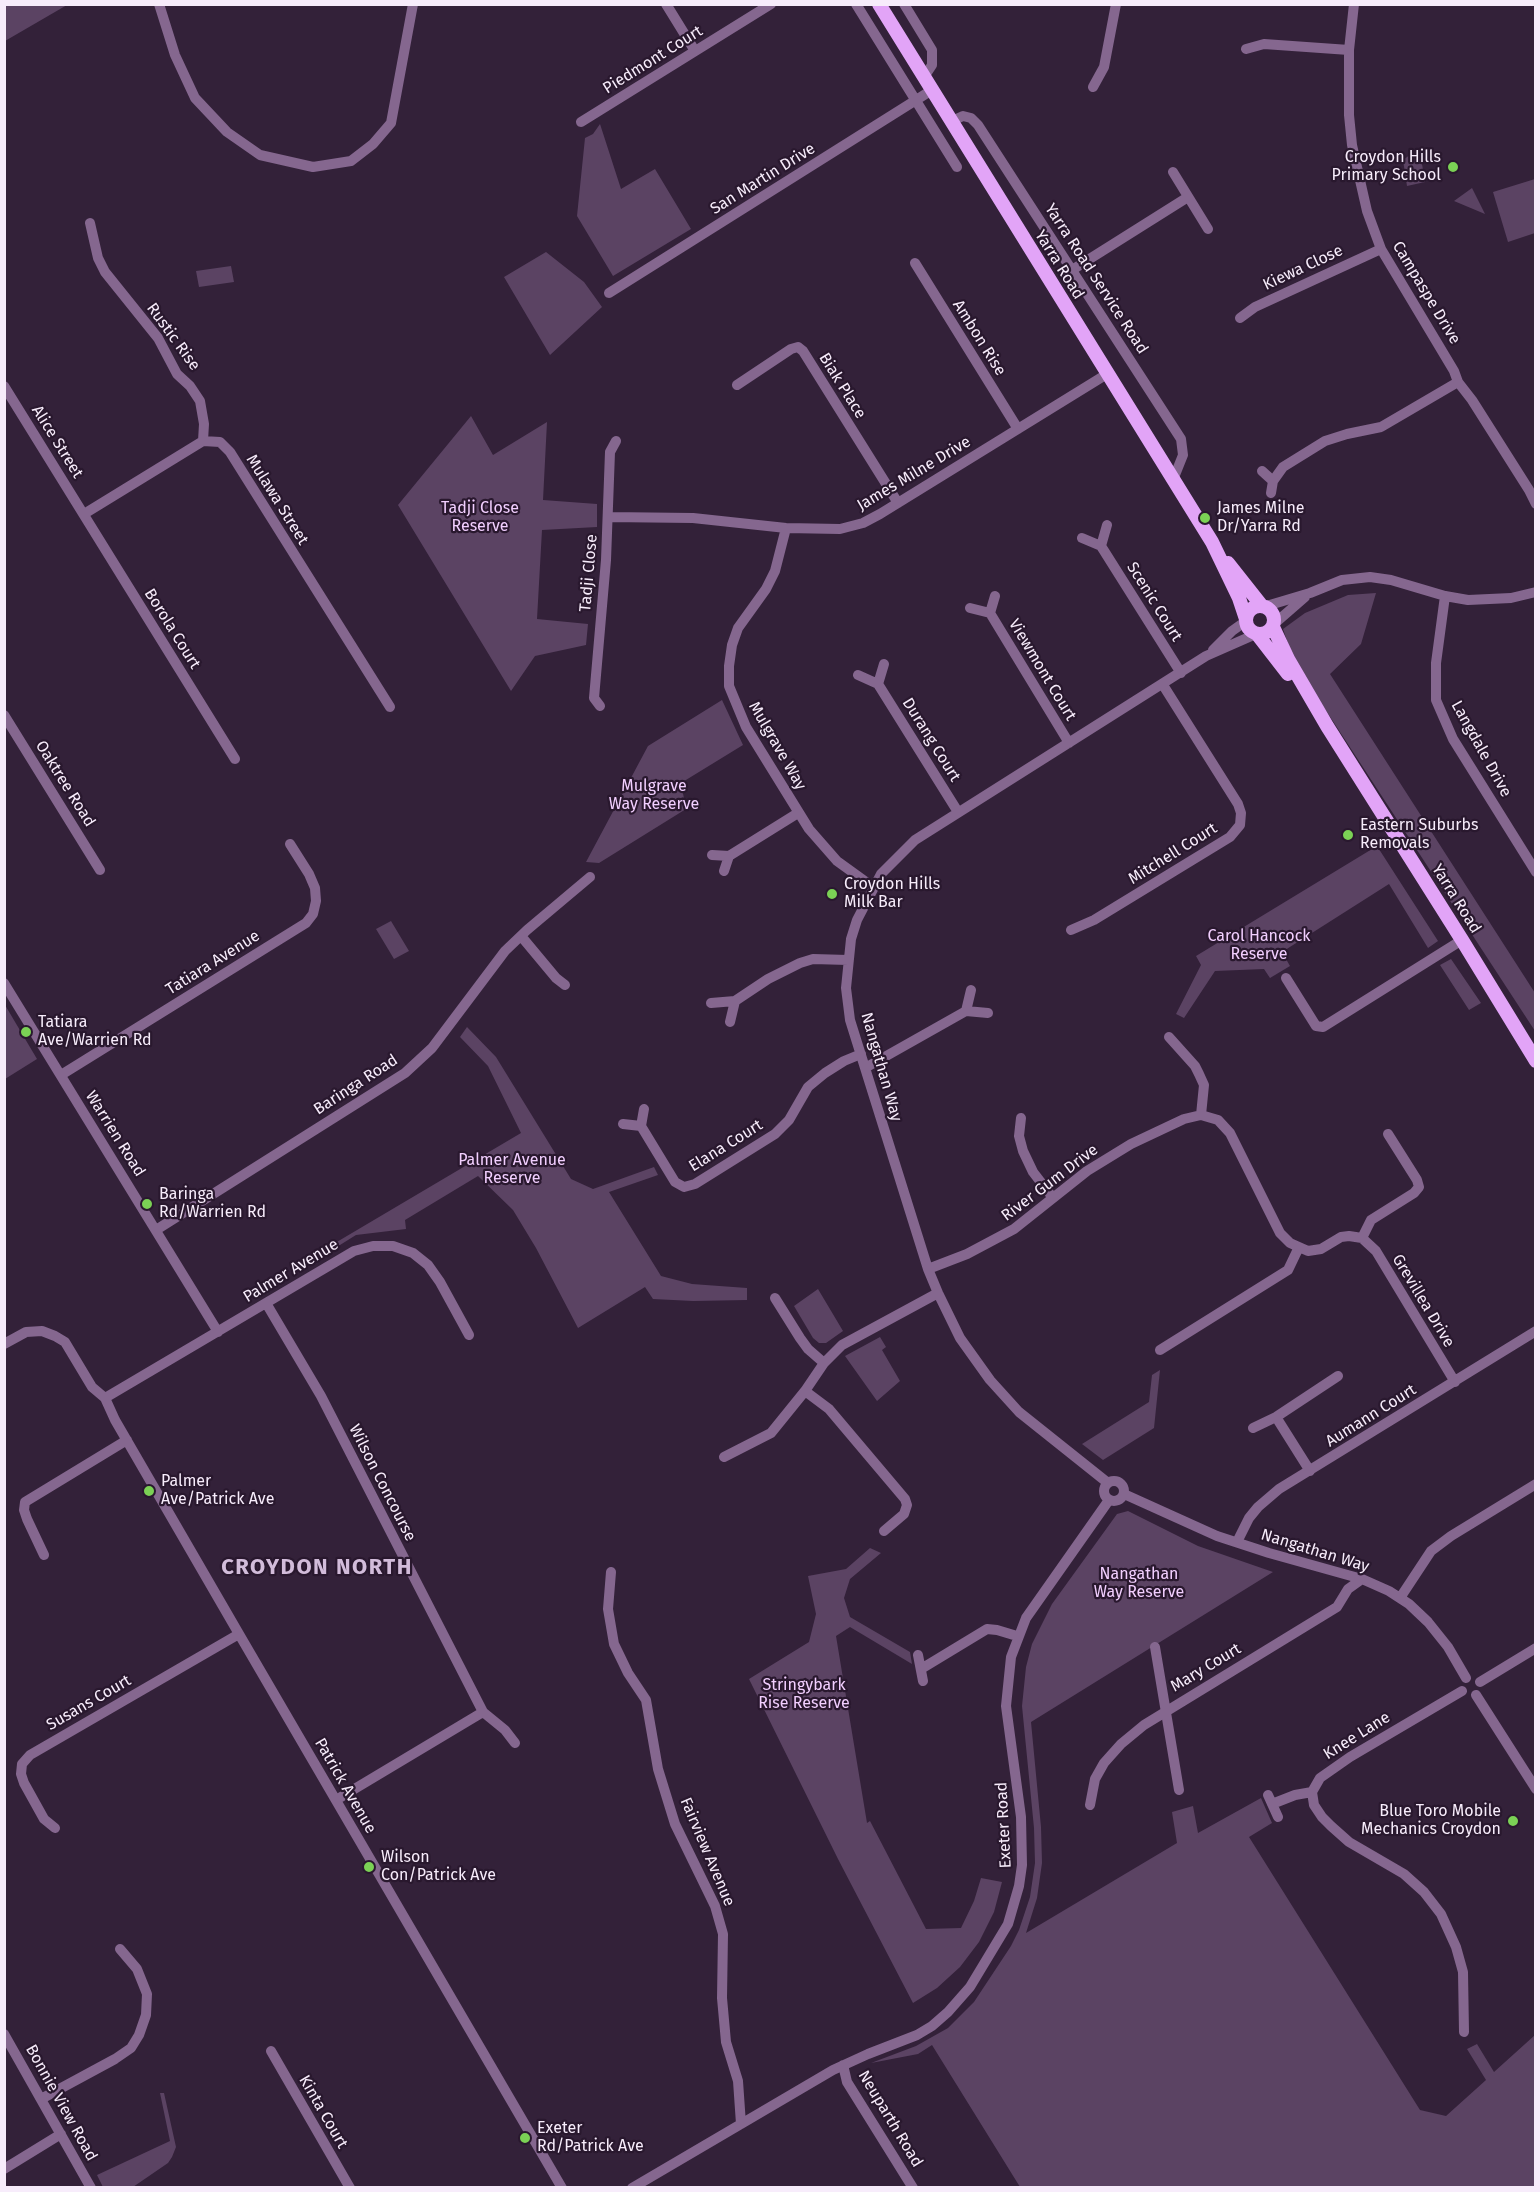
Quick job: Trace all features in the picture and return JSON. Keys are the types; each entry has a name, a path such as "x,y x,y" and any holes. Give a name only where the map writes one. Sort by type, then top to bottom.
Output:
{"main road":[{"name":"Yarra Road","path":"879,4 1212,542 1263,607"},
{"name":"Yarra Road","path":"1212,542 1239,598 1246,620"},
{"path":"1263,607 1271,611 1273,625 1264,634 1256,634 1249,629 1246,620 1250,611 1263,607"},
{"name":"Yarra Road","path":"1273,625 1284,651 1327,726 1536,1061"},
{"name":"Yarra Road","path":"1256,634 1327,726"}],"street":[{"path":"159,4 175,56 195,98 226,132 260,155 313,166 351,160 373,144 391,123 413,4"},
{"path":"666,4 695,51"},
{"name":"Piedmont Court","path":"581,122 771,4"},
{"path":"856,4 957,167"},
{"path":"904,4 932,50 932,65 924,77"},
{"path":"1093,87 1104,67 1116,4"},
{"name":"Campaspe Drive","path":"1354,4 1349,50 1349,115 1352,145 1367,210 1381,249 1454,371 1458,382 1473,400 1533,488 1536,504"},
{"path":"1246,49 1264,44 1349,50"},
{"name":"San Martin Drive","path":"609,293 932,90"},
{"name":"Yarra Road Service Road","path":"952,121 963,116 971,118 978,124 1181,439 1183,455 1173,480"},
{"path":"1173,172 1208,229"},
{"path":"1072,270 1188,197"},
{"name":"Rustic Rise","path":"90,223 98,258 105,272 158,338 177,374 190,386 200,401 204,424 202,441"},
{"name":"Kiewa Close","path":"1240,318 1255,307 1381,249"},
{"name":"Ambon Rise","path":"915,263 1018,429"},
{"name":"Biak Place","path":"737,385 791,349 798,347 803,351 898,503"},
{"name":"James Milne Drive","path":"608,517 718,519 786,528 840,529 862,523 1107,374"},
{"path":"1271,494 1273,481 1283,467 1325,441 1381,427 1458,382"},
{"name":"Alice Street","path":"4,386 84,514"},
{"path":"84,514 202,441"},
{"name":"Mulawa Street","path":"202,441 220,442 230,453 390,707"},
{"name":"Tadji Close","path":"600,706 594,698 608,517 610,452 616,441"},
{"path":"1262,471 1273,481"},
{"name":"Borola Court","path":"84,514 235,759"},
{"path":"1082,538 1101,546 1107,525"},
{"name":"Mulgrave Way","path":"786,528 775,571 766,590 738,628 732,645 729,686 746,727 808,829 848,870 873,887"},
{"name":"Scenic Court","path":"1101,546 1181,673"},
{"path":"1263,607 1310,593 1342,580 1370,577 1403,583 1445,596 1490,600 1536,592"},
{"path":"1273,625 1310,593"},
{"name":"Viewmont Court","path":"990,613 995,596"},
{"name":"Langdale Drive","path":"1445,596 1436,663 1436,700 1454,739 1536,872"},
{"name":"Viewmont Court","path":"970,608 990,613 1069,743"},
{"name":"Nangathan Way","path":"1108,1483 1019,1412 990,1380 960,1338 928,1269 850,1020 846,988 848,960 857,920 873,887 891,863 915,840 1181,673 1206,656 1246,620"},
{"name":"Nangathan Way","path":"1206,656 1256,634"},
{"path":"858,675 878,684 884,664"},
{"name":"Durang Court","path":"878,684 958,812"},
{"name":"Mitchell Court","path":"1071,930 1124,903 1230,837 1240,825 1241,813 1238,804 1163,684"},
{"name":"Oaktree Road","path":"4,715 100,870"},
{"path":"712,855 729,856 798,813"},
{"name":"Tatiara Avenue","path":"61,1075 306,923 313,914 316,901 315,888 290,844"},
{"path":"724,871 729,856"},
{"name":"Baringa Road","path":"156,1230 405,1073 432,1048 489,971 521,936 590,877"},
{"path":"521,936 556,978 565,985"},
{"path":"1286,978 1316,1026 1323,1027 1462,940"},
{"path":"711,1002 735,1001 768,979 813,959 848,960"},
{"name":"Warrien Road","path":"4,983 218,1332"},
{"path":"966,1011 971,990"},
{"path":"730,1022 735,1001"},
{"path":"865,1068 966,1011 988,1013"},
{"path":"1168,1037 1195,1066 1204,1085 1201,1115 1218,1120 1230,1133 1280,1233 1299,1248 1308,1251 1315,1250 1341,1237 1362,1238 1371,1220 1414,1193 1419,1187 1417,1180 1388,1134"},
{"name":"Elana Court","path":"641,1126 675,1182 684,1187 695,1184 775,1134 789,1120 808,1087 844,1061 861,1054"},
{"path":"623,1124 641,1126 644,1109"},
{"name":"River Gum Drive","path":"928,1269 993,1242 1014,1229 1087,1171 1131,1144 1184,1119 1201,1115"},
{"path":"1022,1118 1019,1137 1023,1151 1033,1172 1053,1198"},
{"name":"Grevillea Drive","path":"1362,1238 1376,1251 1455,1382"},
{"name":"Palmer Avenue","path":"105,1398 354,1251 373,1246 393,1246 412,1253 428,1265 469,1335"},
{"path":"1160,1350 1288,1270 1299,1248"},
{"path":"724,1457 771,1433 805,1392 824,1363 842,1345 938,1293"},
{"path":"775,1298 808,1349 824,1363"},
{"name":"Wilson Concourse","path":"267,1303 321,1396 483,1712 505,1730 515,1743"},
{"name":"Patrick Avenue","path":"4,1344 26,1332 42,1331 55,1336 65,1342 92,1387 105,1398 239,1634 562,2187"},
{"name":"Aumann Court","path":"1237,1542 1249,1518 1279,1489 1536,1331"},
{"path":"1253,1428 1276,1417 1338,1376"},
{"path":"805,1392 829,1409 902,1493 907,1504 904,1514 884,1531"},
{"path":"1276,1417 1310,1471"},
{"path":"44,1555 27,1519 24,1510 25,1502 127,1440"},
{"path":"1114,1481 1120,1483 1124,1488 1124,1494 1118,1500 1109,1500 1104,1491 1108,1483 1114,1481"},
{"path":"1400,1598 1431,1551 1451,1536 1536,1484"},
{"name":"Nangathan Way","path":"1124,1494 1237,1542 1362,1580 1400,1598 1428,1622 1448,1647 1466,1677"},
{"name":"Exeter Road","path":"635,2187 843,2065 917,2035 948,2012 970,1987 1008,1924 1019,1886 1023,1853 1017,1778 1006,1706 1008,1671 1017,1636 1042,1592 1109,1500"},
{"name":"Fairview Avenue","path":"611,1572 608,1609 614,1644 628,1673 646,1700 658,1769 675,1824 715,1906 723,1934 722,1998 726,2042 738,2081 741,2124"},
{"name":"Mary Court","path":"1090,1805 1095,1779 1104,1763 1121,1744 1166,1710 1337,1606 1348,1589 1362,1580"},
{"path":"921,1669 987,1629 1017,1636"},
{"name":"Susans Court","path":"55,1828 44,1819 24,1783 21,1774 22,1764 30,1755 239,1634"},
{"path":"1155,1647 1179,1790"},
{"path":"1480,1682 1536,1648"},
{"path":"918,1655 923,1681"},
{"path":"1476,1695 1470,1696 1462,1691 1461,1685 1466,1677 1472,1677 1480,1682"},
{"path":"1476,1695 1480,1682"},
{"name":"Knee Lane","path":"1312,1792 1320,1778 1350,1757 1462,1691"},
{"path":"1476,1695 1536,1789"},
{"path":"336,1800 483,1712"},
{"path":"1278,1817 1270,1799 1312,1792 1314,1805 1331,1826 1349,1842 1404,1874 1424,1892 1441,1914 1456,1947 1463,1972 1464,2032"},
{"path":"41,2099 116,2059 131,2048 139,2035 146,2015 147,1994 137,1969 120,1949"},
{"name":"Bonnie View Road","path":"4,2034 91,2187"},
{"name":"Kinta Court","path":"271,2051 350,2187"},
{"name":"Neuparth Road","path":"843,2065 847,2082 913,2187"},
{"path":"4,2169 62,2134"}],"green space":[{"path":"5,4 67,4 67,5 5,41"},
{"path":"600,124 621,189 655,169 691,229 613,276 577,216 585,138 593,134"},
{"path":"1420,152 1425,182 1407,186 1403,160 1411,154"},
{"path":"1535,179 1535,233 1508,242 1493,192"},
{"path":"1472,188 1485,214 1454,201"},
{"path":"546,252 584,282 602,307 550,355 504,277"},
{"path":"231,266 234,282 199,287 196,271"},
{"name":"Tadji Close Reserve","path":"471,416 493,455 547,422 543,500 597,504 597,527 542,530 537,619 588,624 586,645 535,656 511,691 398,505"},
{"path":"1376,593 1361,644 1330,674 1535,993 1535,1031 1292,655 1283,629 1305,613 1348,595"},
{"name":"Mulgrave Way Reserve","path":"722,700 743,745 681,783 686,809 599,863 586,862 648,746"},
{"name":"Carol Hancock Reserve","path":"1377,846 1438,941 1428,948 1389,884 1282,952 1290,966 1270,978 1264,969 1215,971 1184,1018 1176,1014 1201,965 1196,956"},
{"path":"391,921 409,951 394,959 376,929"},
{"path":"1451,959 1481,1003 1469,1010 1440,965"},
{"path":"5,1005 37,1059 4,1079"},
{"name":"Palmer Avenue Reserve","path":"467,1027 496,1057 571,1179 593,1189 654,1167 658,1175 609,1192 661,1276 692,1284 747,1288 747,1300 653,1299 645,1287 578,1328 536,1248 513,1210 478,1176 405,1220 406,1229 356,1235 332,1250 330,1246 521,1133 488,1066 460,1037"},
{"path":"818,1289 843,1331 826,1343 819,1343 813,1338 794,1306"},
{"path":"880,1337 886,1347 882,1350 900,1381 877,1401 845,1356"},
{"path":"1160,1370 1154,1428 1103,1460 1082,1444 1149,1402 1152,1375"},
{"name":"Nangathan Way Reserve","path":"1128,1511 1198,1546 1273,1572 1031,1722 1041,1827 1042,1863 1037,1898 1026,1933 1177,1843 1172,1812 1193,1806 1198,1833 1261,1798 1272,1823 1249,1837 1420,2110 1446,2116 1486,2080 1467,2049 1477,2044 1494,2072 1535,2035 1535,2187 1020,2187 932,2045 918,2054 871,2063 916,2046 948,2028 974,2002 1019,1930 1030,1897 1035,1863 1034,1828 1022,1706 1026,1667 1032,1644 1052,1604 1117,1514"},
{"name":"Stringybark Rise Reserve","path":"870,1548 881,1553 850,1579 844,1598 850,1617 910,1652 912,1664 850,1627 836,1636 867,1823 870,1821 926,1929 961,1928 974,1901 981,1878 1002,1882 994,1912 979,1942 960,1967 937,1988 913,2003 838,1859 749,1679 809,1642 816,1614 808,1576 846,1569"},
{"path":"160,2093 164,2093 176,2147 172,2157 168,2163 133,2187 103,2187 97,2175 170,2141"}],"place":[{"name":"Croydon Hills Primary School","path":"1453,167"},
{"name":"James Milne Dr/Yarra Rd","path":"1205,518"},
{"name":"Eastern Suburbs Removals","path":"1348,835"},
{"name":"Croydon Hills Milk Bar","path":"832,894"},
{"name":"Tatiara Ave/Warrien Rd","path":"26,1032"},
{"name":"Baringa Rd/Warrien Rd","path":"147,1204"},
{"name":"Palmer Ave/Patrick Ave","path":"149,1491"},
{"name":"Blue Toro Mobile Mechanics Croydon","path":"1513,1821"},
{"name":"Wilson Con/Patrick Ave","path":"369,1867"},
{"name":"Exeter Rd/Patrick Ave","path":"525,2138"}],"district":[{"name":"CROYDON NORTH","path":"317,1568"}]}
